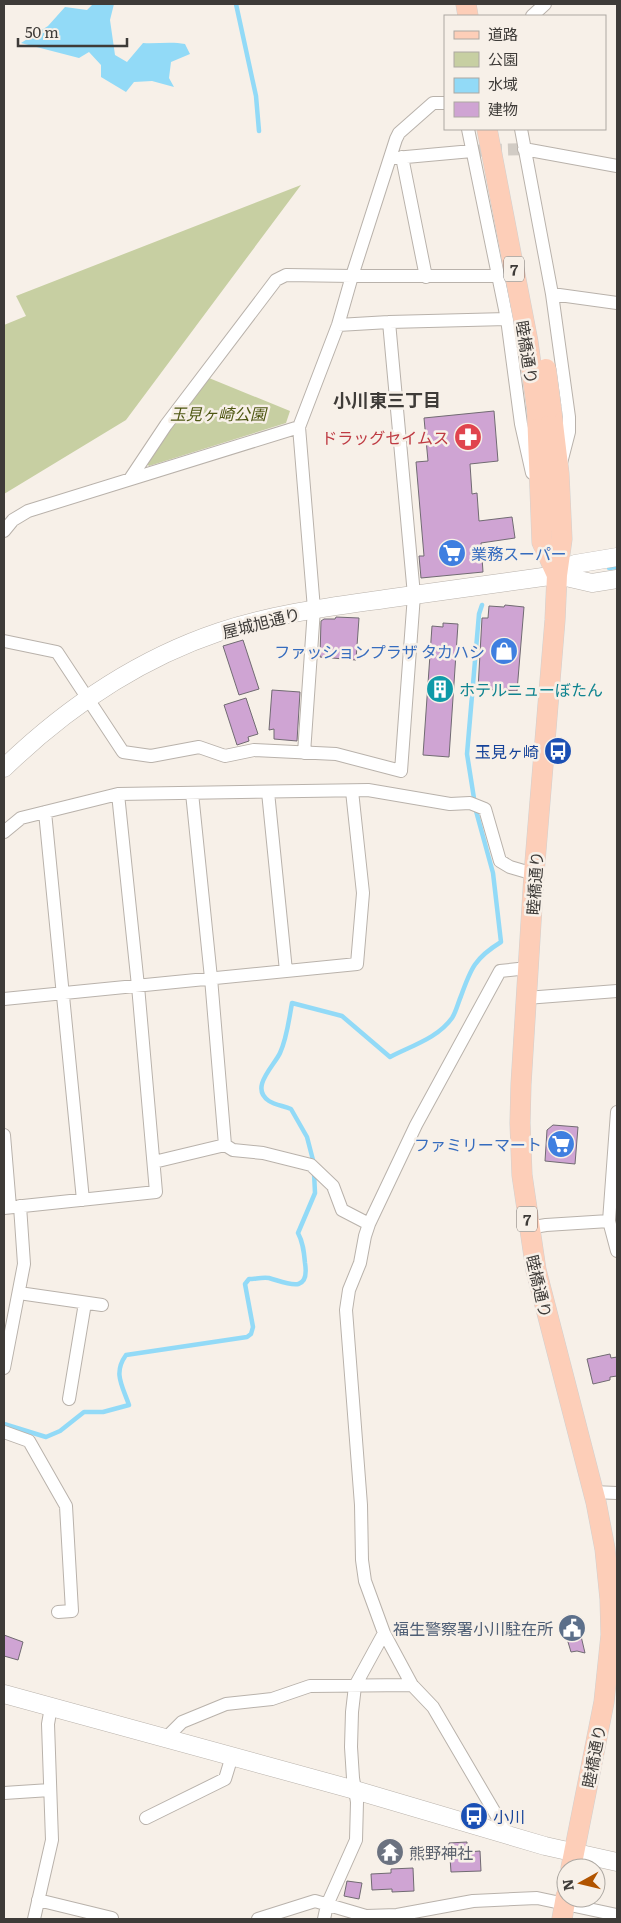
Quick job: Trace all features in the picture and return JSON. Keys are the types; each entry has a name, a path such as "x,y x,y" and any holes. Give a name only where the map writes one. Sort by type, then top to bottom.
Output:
{"main road":[{"name":"睦橋通り","path":"487,130 528,342 559,470 562,539 557,575 534,874 520,1123 522,1175 528,1228 545,1310 593,1492 605,1549 610,1599 611,1691 573,1858"},
{"name":"睦橋通り","path":"501,130 541,336 544,409 541,507 542,542 557,575"}],"street":[{"path":"533,15 545,4"},
{"path":"426,277 396,158 396,139 400,133 434,103 444,103"},
{"path":"468,130 506,319 521,424 541,507"},
{"path":"521,130 552,294 569,417 568,439 559,470"},
{"path":"524,148 617,166"},
{"path":"396,158 472,151"},
{"path":"304,753 314,609 298,427 338,325 352,276 396,158"},
{"path":"130,479 166,424 276,280 286,275 498,276"},
{"path":"552,294 617,303"},
{"path":"338,325 506,319"},
{"path":"4,641 57,652 123,752 151,756 199,747 225,756 254,750 336,754 401,771 414,595 389,322"},
{"path":"4,531 14,520 28,511 298,427"},
{"name":"屋城旭通り","path":"557,575 575,564 617,557"},
{"name":"屋城旭通り","path":"4,768 46,729 130,671 192,642 220,632 260,620 314,609 557,575 592,583 617,579"},
{"path":"4,832 20,818 118,794 368,790 450,804 474,804 485,809 500,861 534,874"},
{"path":"4,999 356,964 363,893 352,791"},
{"path":"268,792 286,971"},
{"path":"192,793 211,978 225,1145"},
{"path":"11,1207 156,1192 138,986 118,794"},
{"path":"45,812 84,1200"},
{"path":"508,1835 433,1706 412,1685 384,1633 365,1581 362,1560 361,1505 346,1310 349,1290 360,1263 369,1224 416,1125 500,971 528,968"},
{"path":"526,998 617,991"},
{"path":"617,1112 609,1221 617,1251"},
{"path":"4,1135 11,1207 24,1264 4,1368"},
{"path":"154,1162 225,1145 233,1150 263,1152 311,1165 333,1186 342,1210 369,1224"},
{"path":"528,1228 553,1224 609,1221"},
{"path":"19,1293 102,1305"},
{"path":"69,1399 86,1303"},
{"path":"4,1432 29,1441 66,1506 72,1611 58,1612"},
{"path":"593,1492 617,1493"},
{"path":"324,1919 327,1905 356,1840 357,1802 352,1778 351,1747 355,1686 384,1633"},
{"path":"166,1738 182,1722 226,1704 272,1699 310,1686 412,1685"},
{"path":"4,1694 355,1790 508,1835 568,1858"},
{"path":"34,1919 52,1840 48,1724 51,1707"},
{"path":"146,1818 225,1779 232,1756"},
{"path":"4,1793 50,1790"},
{"path":"258,1919 315,1901 366,1916 397,1915 474,1901 537,1898 556,1904"},
{"path":"38,1900 112,1918"},
{"path":"576,1908 617,1915"}],"green space":[{"path":"301,185 126,420 4,494 4,325 26,316 16,296"},
{"name":"玉見ヶ崎公園","path":"209,378 290,411 286,423 149,466 144,461"}],"water":[{"path":"93,4 114,4 110,20 115,55 127,62 143,43 185,44 190,54 171,62 169,78 174,87 152,81 134,82 126,92 101,77 101,65 89,52 79,58 21,43 48,26 65,7 87,10"}],"building":[{"path":"494,411 498,461 470,464 472,494 477,493 479,521 512,517 515,538 481,543 483,572 421,578 419,556 424,556 416,462 428,461 424,418"},
{"path":"505,605 524,607 517,691 478,689 482,618 488,618 489,606 504,607"},
{"path":"336,617 359,618 356,660 320,657 321,621 324,619 335,619"},
{"name":"ホテルニューぼたん","path":"443,623 458,624 449,757 423,755 432,626 443,627"},
{"path":"243,640 259,689 239,695 223,646"},
{"path":"272,690 300,692 297,741 274,739 274,729 269,730"},
{"path":"246,698 258,734 248,737 249,741 237,745 224,705"},
{"path":"553,1125 578,1127 575,1164 545,1161 547,1130"},
{"path":"610,1354 611,1358 617,1357 617,1376 610,1377 610,1380 593,1384 587,1359"},
{"name":"福生警察署小川駐在所","path":"578,1617 585,1653 571,1652 562,1622"},
{"path":"4,1635 23,1642 18,1660 4,1656"},
{"path":"467,1842 467,1852 480,1851 481,1871 451,1872 449,1843"},
{"path":"413,1868 414,1891 392,1892 392,1889 372,1890 371,1874 391,1873 391,1869"},
{"path":"347,1881 362,1883 359,1899 344,1896"}],"waterway":[{"path":"236,4 256,96 259,131"},
{"path":"609,568 617,567"},
{"path":"314,1164 307,1137 291,1109 269,1101 263,1096 261,1090 265,1077 280,1053 292,1003 342,1016 390,1057 424,1041 446,1025 455,1013 475,964 485,953 501,942 493,873 476,811 467,754 479,614 482,605"},
{"path":"4,1424 46,1437 60,1431 84,1412 103,1412 129,1405 119,1373 122,1361 126,1355 247,1337 251,1334 253,1327 245,1284 249,1279 269,1278 290,1284 301,1283 304,1280 306,1273 304,1255 298,1233 315,1193 314,1172"}],"tunnel":[{"path":"472,151 524,149"}],"place":[{"name":"ドラッグセイムス","path":"468,437"},
{"name":"業務スーパー","path":"452,553"},
{"name":"ファッションプラザ タカハシ","path":"504,651"},
{"name":"ホテルニューぼたん","path":"440,689"},
{"name":"玉見ヶ崎","path":"558,751"},
{"name":"ファミリーマート","path":"561,1144"},
{"name":"福生警察署小川駐在所","path":"572,1628"},
{"name":"小川","path":"474,1816"},
{"name":"熊野神社","path":"390,1852"}],"district":[{"name":"小川東三丁目","path":"387,399"}]}
